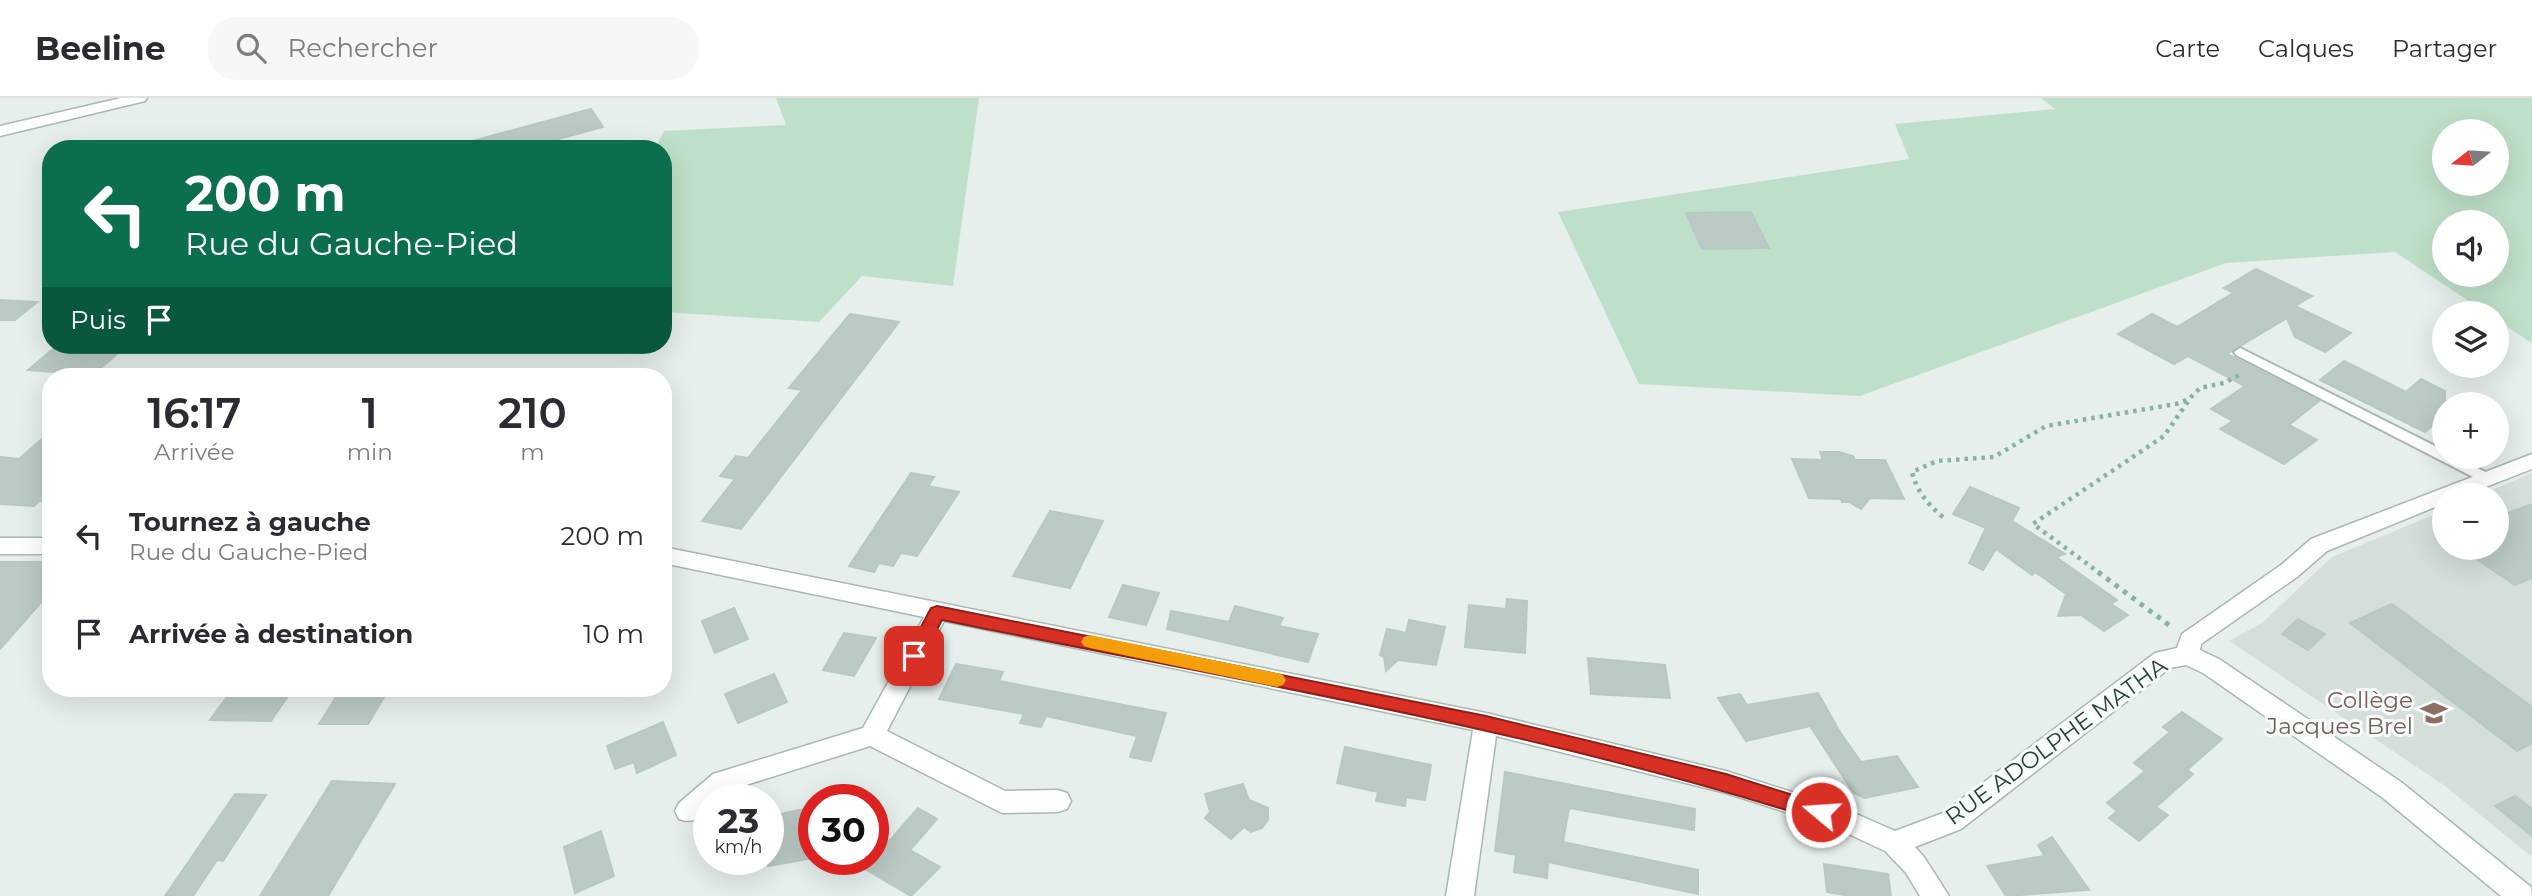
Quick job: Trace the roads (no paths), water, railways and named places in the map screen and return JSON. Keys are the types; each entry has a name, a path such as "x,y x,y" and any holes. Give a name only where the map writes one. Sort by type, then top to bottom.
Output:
{"street":[{"path":"0,131 140,98"},
{"name":"RUE ADOLPHE MATHA","path":"2477,483 2532,461"},
{"name":"RUE ADOLPHE MATHA","path":"1894,843 1952,821 2163,660 2189,648 2289,572 2319,545 2432,500"},
{"path":"0,546 42,546"},
{"path":"672,557 1486,723 1726,782 1845,820 1894,843 1915,865 1935,896"},
{"path":"688,811 722,782 872,735 937,613"},
{"path":"2189,648 2211,666 2392,790 2521,896"},
{"path":"1460,896 1486,723"},
{"path":"872,735 1002,802 1058,801"}],"lane":[{"path":"2240,352 2488,479"}],"place":[{"name":"Collège Jacques Brel","path":"2434,713"}]}
